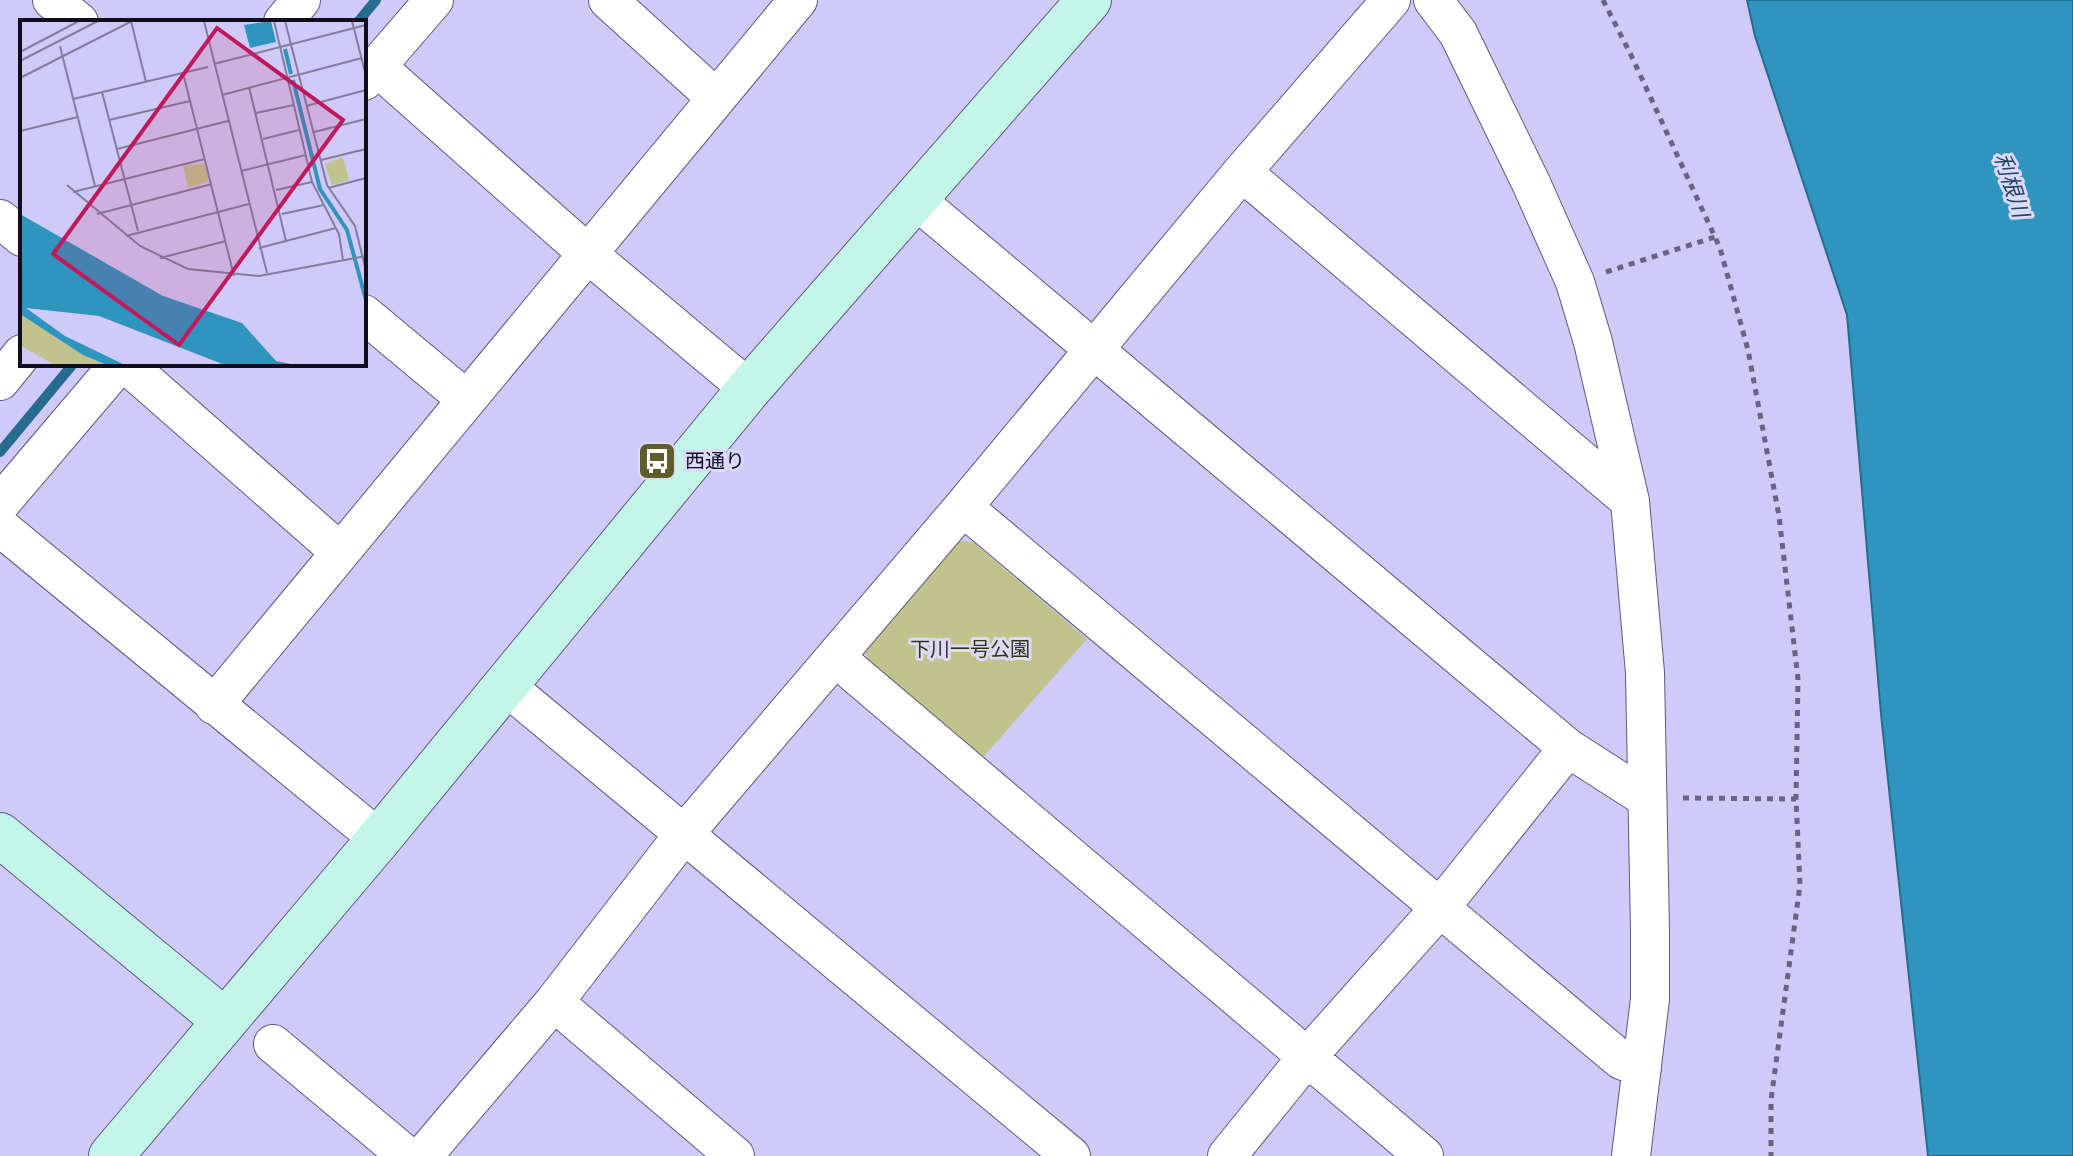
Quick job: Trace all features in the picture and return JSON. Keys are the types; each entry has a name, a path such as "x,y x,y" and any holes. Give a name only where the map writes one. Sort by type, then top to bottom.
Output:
{"street":[{"path":"52,0 77,20"},
{"path":"285,20 301,0"},
{"path":"434,0 370,73 749,389"},
{"path":"608,0 716,98"},
{"path":"214,705 798,0"},
{"path":"111,1156 379,839 749,389 1089,0"},
{"path":"423,1156 554,1002 684,834 963,507 1242,172 1391,0"},
{"path":"1433,0 1458,33 1575,282 1593,342 1630,501 1645,673 1650,999 1631,1156"},
{"path":"1242,172 1630,501"},
{"path":"916,200 1568,748 1646,798"},
{"path":"0,219 20,235"},
{"path":"366,316 466,399"},
{"path":"0,381 20,356"},
{"path":"0,504 117,366"},
{"path":"128,366 340,552"},
{"path":"963,507 1621,1060 1642,1068"},
{"path":"0,527 379,839"},
{"path":"835,657 1424,1156"},
{"path":"506,686 1071,1156"},
{"path":"1227,1156 1307,1057 1439,909 1568,748"},
{"path":"0,835 225,1021"},
{"path":"554,1002 735,1156"},
{"path":"273,1044 407,1156"}],"path":[{"path":"1603,0 1715,237 1748,350 1779,516 1798,679 1796,799 1800,885 1771,1100 1771,1156"},
{"path":"1575,282 1715,237"},
{"path":"1646,798 1796,799"}],"green space":[{"name":"下川一号公園","path":"954,540 973,542 1087,639 979,762 868,671 865,647"}],"water":[{"name":"利根川","path":"1747,0 2073,0 2073,1156 1928,1156 1881,714 1847,315 1755,36"}],"waterway":[{"path":"360,20 376,0"},
{"path":"0,452 71,366"}],"place":[{"name":"西通り","path":"657,461"}]}
